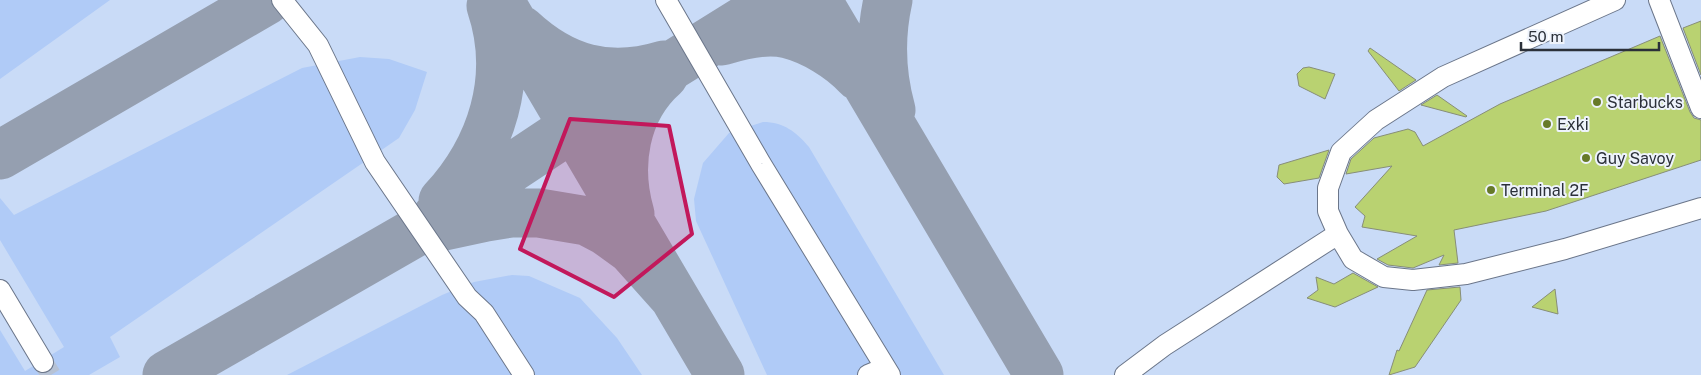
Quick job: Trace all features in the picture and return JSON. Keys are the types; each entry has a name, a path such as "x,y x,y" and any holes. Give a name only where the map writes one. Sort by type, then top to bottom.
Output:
{"lane":[{"path":"282,0 318,45 368,150 386,179 467,297 484,313 524,375"},
{"path":"666,0 761,164 889,375"},
{"path":"1615,0 1443,77 1376,120 1341,152 1328,188 1328,211 1338,234 1353,259 1384,277 1413,280 1466,274 1565,249 1701,208"},
{"path":"1659,0 1701,108"},
{"path":"1125,375 1166,345 1338,234"},
{"path":"0,290 43,362"},
{"path":"868,375 880,370 889,375"}],"highlighted area":[{"path":"570,119 669,126 692,234 614,297 520,249"}],"shaded area":[{"path":"0,0 1701,0 1701,375 0,375"},
{"path":"0,0 110,0 0,79"},
{"path":"360,57 389,59 427,72 415,110 399,138 110,337 120,357 89,375 0,375 0,330 25,371 64,347 0,240 0,198 14,215 302,68"},
{"path":"763,122 770,122 789,129 809,147 944,375 767,375 696,221 694,199 703,163 729,133"},
{"path":"512,275 529,276 580,298 617,338 642,375 287,375 442,295 474,282"}],"building":[{"path":"1701,21 1701,75 1683,28"},
{"name":"Terminal 2F","path":"1660,36 1690,112 1694,118 1701,120 1701,160 1546,211 1454,230 1458,263 1439,265 1444,255 1413,268 1388,265 1377,259 1417,236 1362,227 1365,216 1355,207 1392,166 1346,174 1351,159 1374,138 1408,129 1415,132 1423,146 1500,104"},
{"path":"1370,48 1416,80 1399,91 1368,51"},
{"path":"1309,67 1335,74 1325,99 1299,86 1297,74 1303,68"},
{"path":"1437,95 1467,116 1421,105"},
{"path":"1329,150 1319,178 1284,184 1277,177 1279,165"},
{"path":"1353,273 1378,287 1335,307 1307,298 1318,290 1316,277 1334,284"},
{"path":"1460,287 1461,300 1415,367 1389,375 1397,350 1399,351 1427,290"},
{"path":"1555,289 1558,314 1532,307"}],"taxiway":[{"path":"0,155 267,0"},
{"path":"499,0 720,375"},
{"path":"436,218 573,127 777,0"},
{"path":"817,0 1039,375"},
{"path":"888,0 885,14 883,55 885,83 891,110"},
{"path":"443,201 475,158 486,135 494,110 499,85 501,59 498,33 491,6"},
{"path":"521,30 553,54 570,63 587,68 605,72 624,72 664,65"},
{"path":"722,41 763,32 788,34 807,40 826,50 858,76"},
{"path":"630,214 624,177 624,158 627,140 632,122 640,105 650,89 664,75"},
{"path":"167,375 416,232 511,213 539,213 587,221 606,231 631,249 673,296"}],"tunnel":[{"path":"43,362 51,375"}],"place":[{"name":"Starbucks","path":"1597,102"},
{"name":"Exki","path":"1547,124"},
{"name":"Guy Savoy","path":"1586,158"},
{"name":"Terminal 2F","path":"1491,190"}]}
